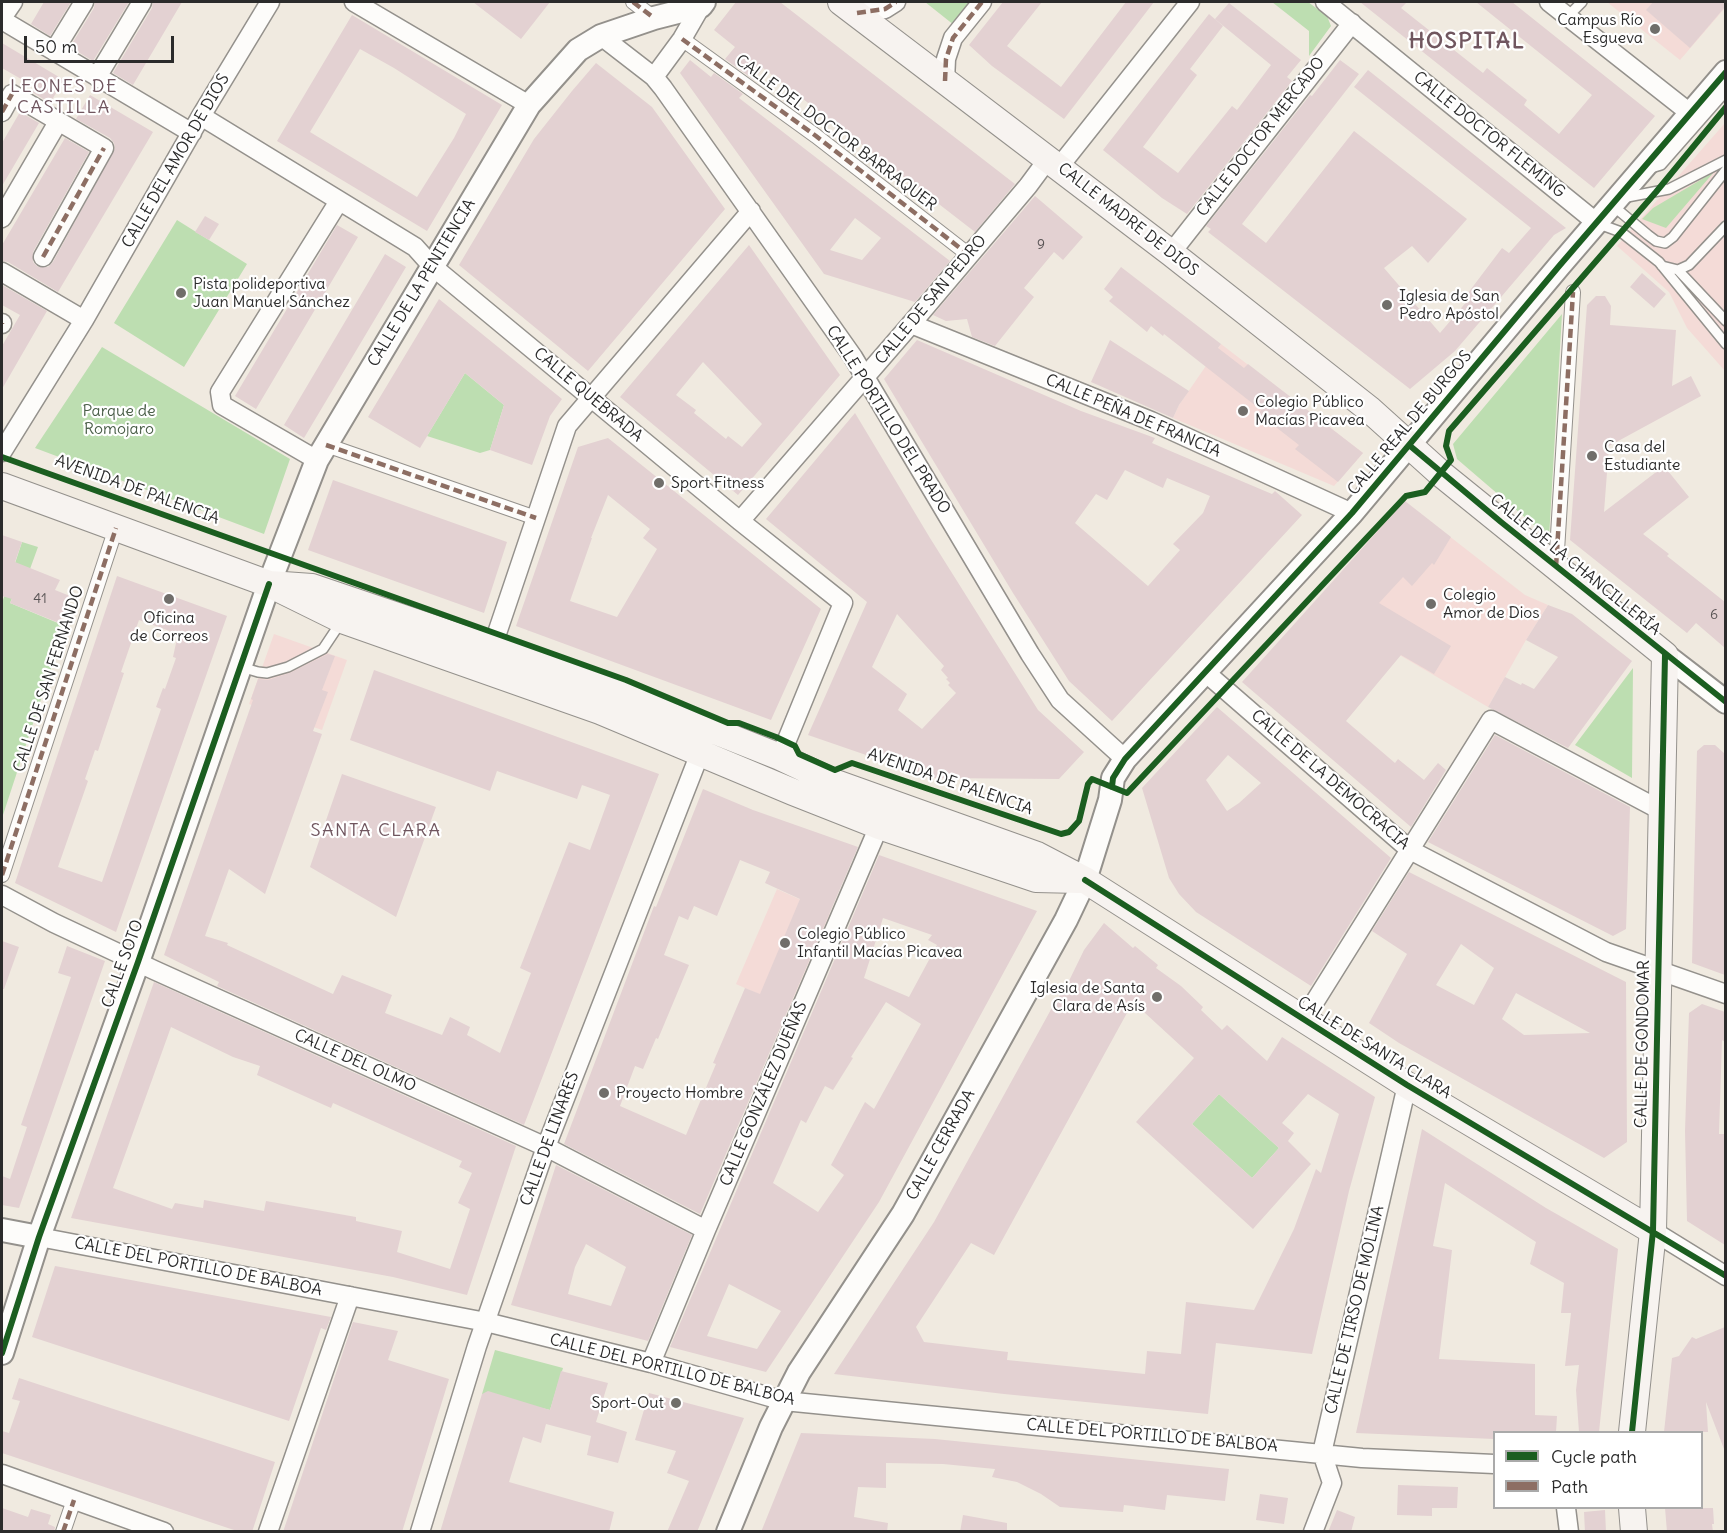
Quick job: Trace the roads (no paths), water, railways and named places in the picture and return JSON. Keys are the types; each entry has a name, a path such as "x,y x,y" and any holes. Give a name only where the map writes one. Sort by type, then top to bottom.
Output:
{"main road":[{"name":"CALLE MADRE DE DIOS","path":"849,7 1171,253 1369,409 1409,445"},
{"name":"CALLE DE LA CHANCILLERÍA","path":"1409,445 1440,473 1665,655"},
{"path":"2,486 269,584 342,620 600,711 879,826 1036,879 1085,880"},
{"path":"269,584 312,587 614,691 780,757 834,782 1036,854 1085,880"},
{"name":"CALLE DE GONDOMAR","path":"1632,1431 1653,1231 1665,655"},
{"name":"CALLE DE SANTA CLARA","path":"1085,880 1407,1085 1653,1231"},
{"path":"1632,1509 1634,1532"}],"street":[{"path":"13,2 2,19 192,133"},
{"path":"54,51 84,2"},
{"path":"97,77 142,2"},
{"name":"CALLE DEL AMOR DE DIOS","path":"2,452 84,320 201,116 270,2"},
{"path":"354,2 529,105"},
{"path":"633,2 654,18"},
{"path":"849,7 885,9 896,2"},
{"path":"945,81 946,59 953,38 982,2"},
{"name":"CALLE DE SAN PEDRO","path":"740,521 969,255 1054,163 1190,2"},
{"name":"CALLE DOCTOR FLEMING","path":"1325,2 1597,223"},
{"path":"1549,2 1690,113"},
{"path":"654,77 682,39 703,4"},
{"name":"CALLE DE LA PENITENCIA","path":"269,584 321,452 529,105 578,50 601,36 703,4"},
{"name":"CALLE DOCTOR MERCADO","path":"1171,253 1352,23"},
{"name":"CALLE PORTILLO DEL PRADO","path":"601,36 654,77 853,357 1060,700 1125,759"},
{"name":"CALLE DEL DOCTOR BARRAQUER","path":"682,39 816,136 969,255"},
{"name":"CALLE REAL DE BURGOS","path":"1085,880 1110,800 1113,778 1125,759 1352,513 1725,72"},
{"path":"2,112 12,94 104,148 43,257"},
{"name":"CALLE QUEBRADA","path":"201,116 415,247 432,266 740,521 843,603 780,757"},
{"path":"2,218 58,122"},
{"path":"339,201 220,392 222,405 321,452 536,518"},
{"path":"492,648 567,426 751,211"},
{"path":"2,272 84,320"},
{"path":"1556,567 1573,292"},
{"name":"CALLE PEÑA DE FRANCIA","path":"911,324 1151,422 1352,513"},
{"name":"CALLE DE SAN FERNANDO","path":"2,875 116,528"},
{"name":"CALLE SOTO","path":"2,1353 39,1238 138,962 269,584"},
{"name":"CALLE DE LA CHANCILLERÍA","path":"1665,655 1725,702"},
{"name":"CALLE DE LA DEMOCRACIA","path":"1204,672 1410,850 1606,952 1725,994"},
{"path":"1304,1019 1491,720 1662,811"},
{"name":"CALLE DE LINARES","path":"420,1532 486,1322 546,1147 700,753"},
{"name":"CALLE GONZÁLEZ DUEÑAS","path":"651,1363 879,826"},
{"name":"CALLE CERRADA","path":"728,1532 771,1427 799,1372 903,1214 1066,920 1085,880"},
{"name":"CALLE DEL OLMO","path":"2,895 54,923 138,962 546,1147 706,1230"},
{"name":"CALLE DE TIRSO DE MOLINA","path":"1322,1453 1407,1085"},
{"name":"CALLE DEL PORTILLO DE BALBOA","path":"2,1230 486,1322 651,1363 784,1401 1362,1458 1493,1464"},
{"path":"1653,1231 1725,1276"},
{"path":"268,1532 350,1296"},
{"path":"1313,1532 1332,1484 1322,1453"},
{"path":"2,1474 164,1532"},
{"path":"63,1532 74,1500"},
{"path":"1566,1509 1569,1532"}],"lane":[{"path":"1568,16 1582,2"},
{"path":"1643,170 1661,165 1725,91"},
{"path":"1614,202 1669,189 1725,160"},
{"path":"1614,202 1648,235 1656,241 1665,243 1673,237 1725,170"},
{"path":"1597,223 1621,232 1662,266 1725,344"},
{"path":"1678,270 1689,265 1725,226"},
{"path":"1662,266 1678,270 1725,321"},
{"path":"241,667 267,673 288,667 323,649 342,620"}],"place":[{"name":"Campus Río Esgueva","path":"1655,29"},
{"name":"Pista polideportiva Juan Manuel Sánchez","path":"181,293"},
{"name":"Iglesia de San Pedro Apóstol","path":"1387,305"},
{"name":"Colegio Público Macías Picavea","path":"1243,411"},
{"name":"Casa del Estudiante","path":"1592,456"},
{"name":"Sport Fitness","path":"659,483"},
{"name":"Oficina de Correos","path":"169,599"},
{"name":"Colegio Amor de Dios","path":"1431,604"},
{"name":"Colegio Público Infantil Macías Picavea","path":"785,943"},
{"name":"Iglesia de Santa Clara de Asís","path":"1157,997"},
{"name":"Proyecto Hombre","path":"604,1093"},
{"name":"Sport-Out","path":"676,1403"}],"district":[{"name":"HOSPITAL","path":"1467,42"},
{"name":"LEONES DE CASTILLA","path":"64,97"},
{"name":"SANTA CLARA","path":"376,831"}],"park label":[{"name":"Parque de Romojaro","path":"119,420"}]}
